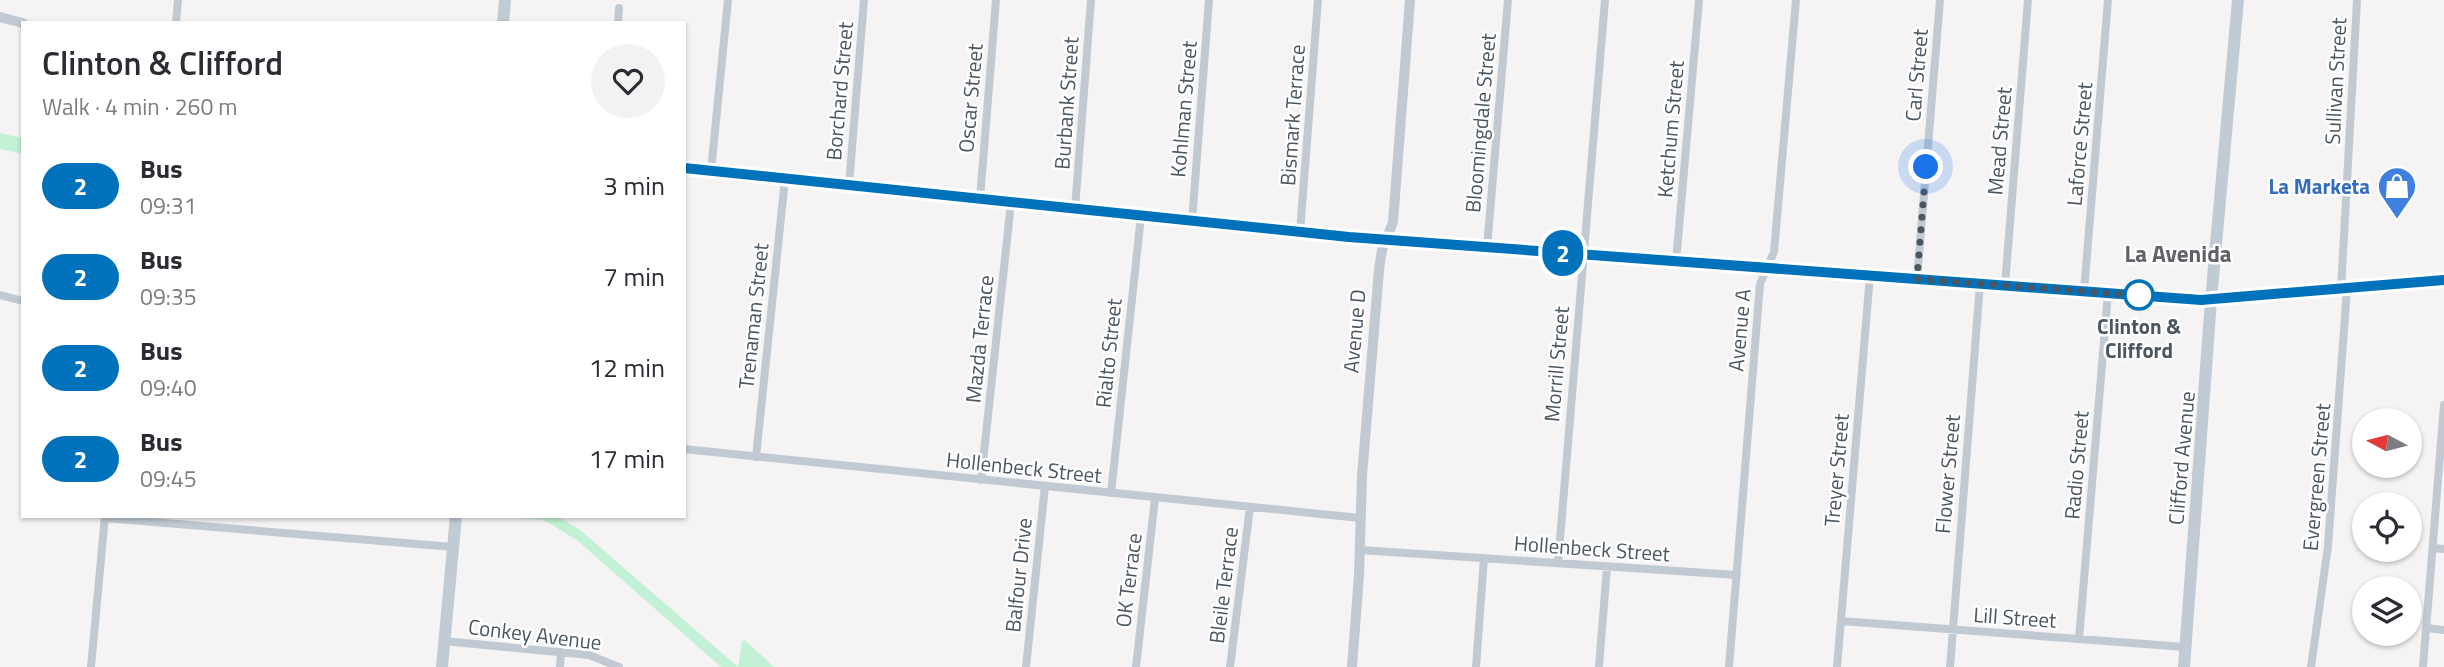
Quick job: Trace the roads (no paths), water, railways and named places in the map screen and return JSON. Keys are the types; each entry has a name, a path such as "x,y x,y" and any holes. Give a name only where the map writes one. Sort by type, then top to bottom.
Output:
{"main road":[{"path":"503,21 505,0"},
{"name":"Clifford Avenue","path":"2184,667 2211,300 2238,0"},
{"path":"442,667 456,518"}],"street":[{"path":"176,21 178,0"},
{"path":"711,171 728,0"},
{"name":"Borchard Street","path":"849,185 864,0"},
{"name":"Oscar Street","path":"979,199 996,0"},
{"name":"Burbank Street","path":"1075,209 1091,0"},
{"name":"Kohlman Street","path":"1192,221 1209,0"},
{"name":"Bismark Terrace","path":"1300,232 1318,0"},
{"name":"Avenue D","path":"1352,667 1360,518 1379,270 1393,222 1410,0"},
{"name":"Bloomingdale Street","path":"1487,248 1508,0"},
{"name":"Morrill Street","path":"1558,563 1605,0"},
{"name":"Ketchum Street","path":"1676,262 1699,0"},
{"name":"Avenue A","path":"1729,667 1760,284 1774,252 1796,0"},
{"name":"Carl Street","path":"1917,279 1940,0"},
{"name":"Mead Street","path":"2006,285 2028,0"},
{"name":"Laforce Street","path":"2084,291 2108,0"},
{"name":"Sullivan Street","path":"2344,289 2357,0"},
{"path":"618,21 619,8"},
{"path":"0,17 21,22"},
{"path":"686,168 1387,240 2211,300 2444,279"},
{"name":"Trenaman Street","path":"756,457 785,179"},
{"name":"Mazda Terrace","path":"981,480 1011,202"},
{"name":"Rialto Street","path":"1111,493 1141,216"},
{"name":"Treyer Street","path":"1837,667 1870,275"},
{"name":"Flower Street","path":"1950,667 1980,284"},
{"name":"Evergreen Street","path":"2311,667 2327,554 2344,289"},
{"name":"Radio Street","path":"2079,639 2108,293"},
{"path":"0,295 21,300"},
{"path":"2423,667 2444,405"},
{"name":"Hollenbeck Street","path":"686,449 1360,518"},
{"name":"Balfour Drive","path":"1026,667 1045,486"},
{"name":"OK Terrace","path":"1136,667 1155,498"},
{"name":"Bleile Terrace","path":"1230,667 1250,508"},
{"path":"91,667 105,518"},
{"path":"117,518 453,547"},
{"path":"2433,548 2444,549"},
{"name":"Hollenbeck Street","path":"1360,550 1737,575"},
{"path":"1476,667 1485,558"},
{"path":"1599,667 1607,566"},
{"name":"Lill Street","path":"1841,621 2185,647"},
{"path":"2427,628 2444,630"},
{"name":"Conkey Avenue","path":"444,641 597,657 619,667"},
{"path":"560,667 561,652"}],"place":[{"name":"La Marketa","path":"2397,220"},
{"name":"Clinton & Clifford","path":"2139,295"}],"district":[{"name":"La Avenida","path":"2178,253"}]}
